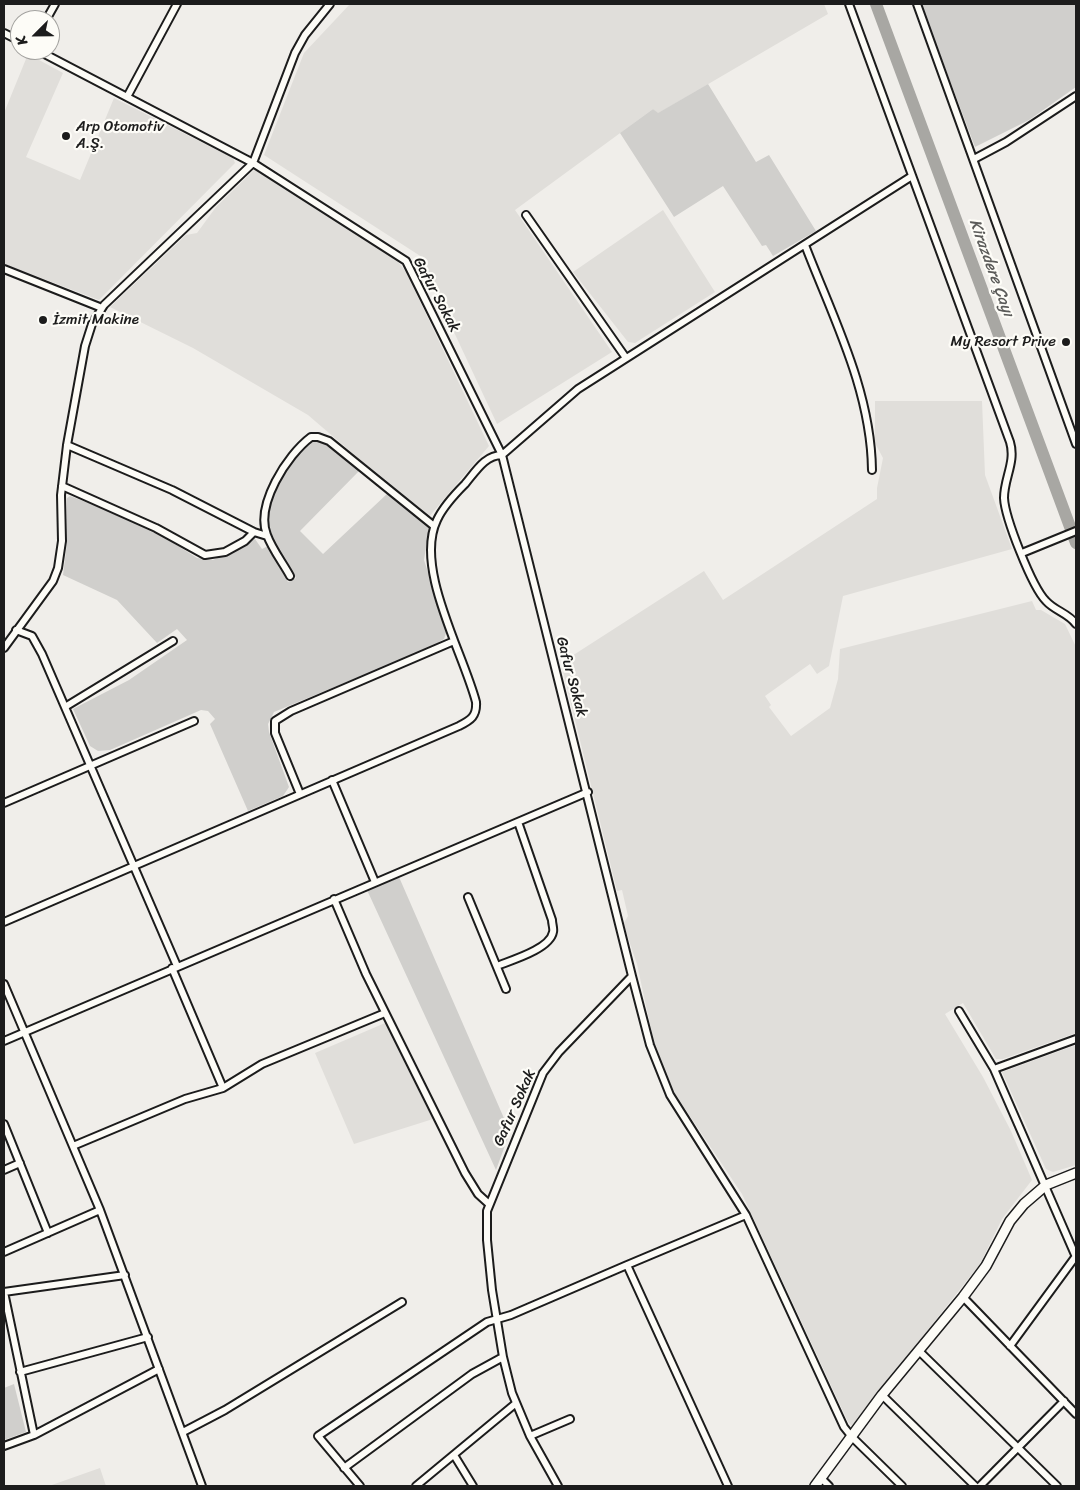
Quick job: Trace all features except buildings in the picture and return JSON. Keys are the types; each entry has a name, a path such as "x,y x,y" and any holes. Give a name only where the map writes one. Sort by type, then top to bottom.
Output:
{"street":[{"path":"127,97 177,4"},
{"path":"4,648 52,581 58,568 62,541 62,486 66,445 85,346 92,324 102,308 253,163 295,53 305,36 330,4"},
{"path":"849,4 1010,442 1012,459 1004,498 1010,523 1035,585 1045,601 1072,618 1076,624"},
{"path":"917,4 1076,444"},
{"name":"Gafur Sokak","path":"56,60 253,163 406,261 502,455 588,792 632,976 570,1040 543,1073 489,1204 487,1240 503,1357 515,1404 530,1436 558,1486"},
{"path":"974,160 1006,142 1076,96"},
{"path":"4,922 472,718 476,712 476,702 454,641 431,564 429,547 434,526 440,513 488,458 502,455 578,389 912,176"},
{"path":"526,215 626,358"},
{"path":"805,245 863,396 872,446 872,470"},
{"path":"4,269 102,308"},
{"path":"290,576 267,536 265,514 272,488 302,446 314,436 330,441 434,526"},
{"path":"66,445 172,490 254,532 267,536"},
{"path":"62,486 156,528 205,555 224,552 245,541 254,532"},
{"path":"1022,553 1076,531"},
{"path":"16,630 27,633 37,644 134,865 223,1088"},
{"path":"300,794 275,733 275,721 291,711 454,641"},
{"path":"65,707 173,642"},
{"path":"4,803 194,721"},
{"path":"332,780 376,882"},
{"path":"4,1041 588,792"},
{"path":"497,966 540,948 548,942 553,932 552,920 518,822"},
{"path":"468,897 506,990"},
{"path":"334,900 343,925 385,1013 472,1186 489,1204"},
{"path":"632,976 650,1045 670,1095 746,1214 844,1427 852,1438 902,1486"},
{"path":"4,984 100,1210 202,1486"},
{"path":"959,1011 994,1069 1076,1257 1010,1346"},
{"path":"73,1146 185,1099 223,1088 262,1064 385,1013"},
{"path":"994,1069 1076,1039"},
{"path":"4,1124 48,1232"},
{"path":"4,1170 20,1163"},
{"path":"815,1486 882,1396 986,1266 1017,1212 1033,1194 1046,1186 1076,1174"},
{"path":"4,1252 100,1210"},
{"path":"360,1486 318,1436 476,1328 497,1318 512,1315 746,1214"},
{"path":"627,1265 728,1486"},
{"path":"34,1435 4,1292 125,1275"},
{"path":"963,1297 1076,1414"},
{"path":"183,1432 225,1410 402,1302"},
{"path":"20,1372 148,1337"},
{"path":"919,1351 1057,1486"},
{"path":"344,1468 472,1374 503,1357"},
{"path":"4,1446 34,1435 160,1369"},
{"path":"882,1396 975,1486"},
{"path":"980,1486 1064,1402"},
{"path":"416,1486 515,1404"},
{"path":"530,1436 570,1419"},
{"path":"454,1455 474,1486"},
{"path":"821,1478 829,1486"}],"shaded area":[{"path":"350,4 824,4 828,14 657,114 653,109 515,210 612,352 497,424 423,266 428,261 264,155 304,53"},
{"path":"921,4 1076,4 1076,87 1029,120 975,147"},
{"path":"26,60 39,60 63,73 26,157 80,180 114,98 233,158 235,163 99,300 4,264 4,113"},
{"path":"708,84 756,162 769,155 816,231 773,256 766,245 762,246 723,186 674,217 620,133 653,109 658,113"},
{"path":"254,170 262,171 393,255 406,272 489,446 428,518 308,415 193,348 110,307 186,235 197,233 216,207"},
{"path":"663,210 715,292 635,343 628,342 573,272"},
{"path":"875,401 982,401 985,475 1012,549 843,596 829,666 817,674 810,664 765,696 771,705 769,707 791,736 830,708 838,679 840,649 1032,601 1036,610 1041,610 1065,624 1076,647 1076,1033 1003,1059 996,1059 963,1003 945,1014 983,1077 1011,1131 1032,1180 1002,1219 980,1264 852,1426 848,1422 742,1194 675,1094 656,1052 637,964 624,923 628,916 622,890 617,891 561,663 704,571 723,600 877,499 877,488 883,458 875,443"},
{"path":"312,439 323,439 361,469 300,531 323,554 388,493 429,528 424,560 447,630 444,639 429,648 274,712 268,724 269,732 289,787 283,796 248,811 210,724 215,719 208,711 201,710 110,750 98,751 90,746 73,709 129,680 187,640 177,629 157,643 117,600 63,575 67,543 67,498 70,496 144,524 197,558 213,560 255,539 262,549 268,546 288,582 296,578 272,536 268,519 270,506 279,480 287,467"},
{"path":"399,877 510,1132 496,1170 367,890"},
{"path":"385,1023 433,1119 354,1144 315,1053"},
{"path":"1076,1045 1076,1165 1053,1172 1046,1169 1002,1072"},
{"path":"14,1384 26,1432 4,1440 4,1388"},
{"path":"100,1468 106,1486 49,1486"}],"waterway":[{"name":"Kirazdere Çayı","path":"876,4 1076,543"}],"place":[{"name":"Arp Otomotiv A.Ş.","path":"66,136"},
{"name":"İzmit Makine","path":"43,320"},
{"name":"My Resort Prive","path":"1066,342"}]}
